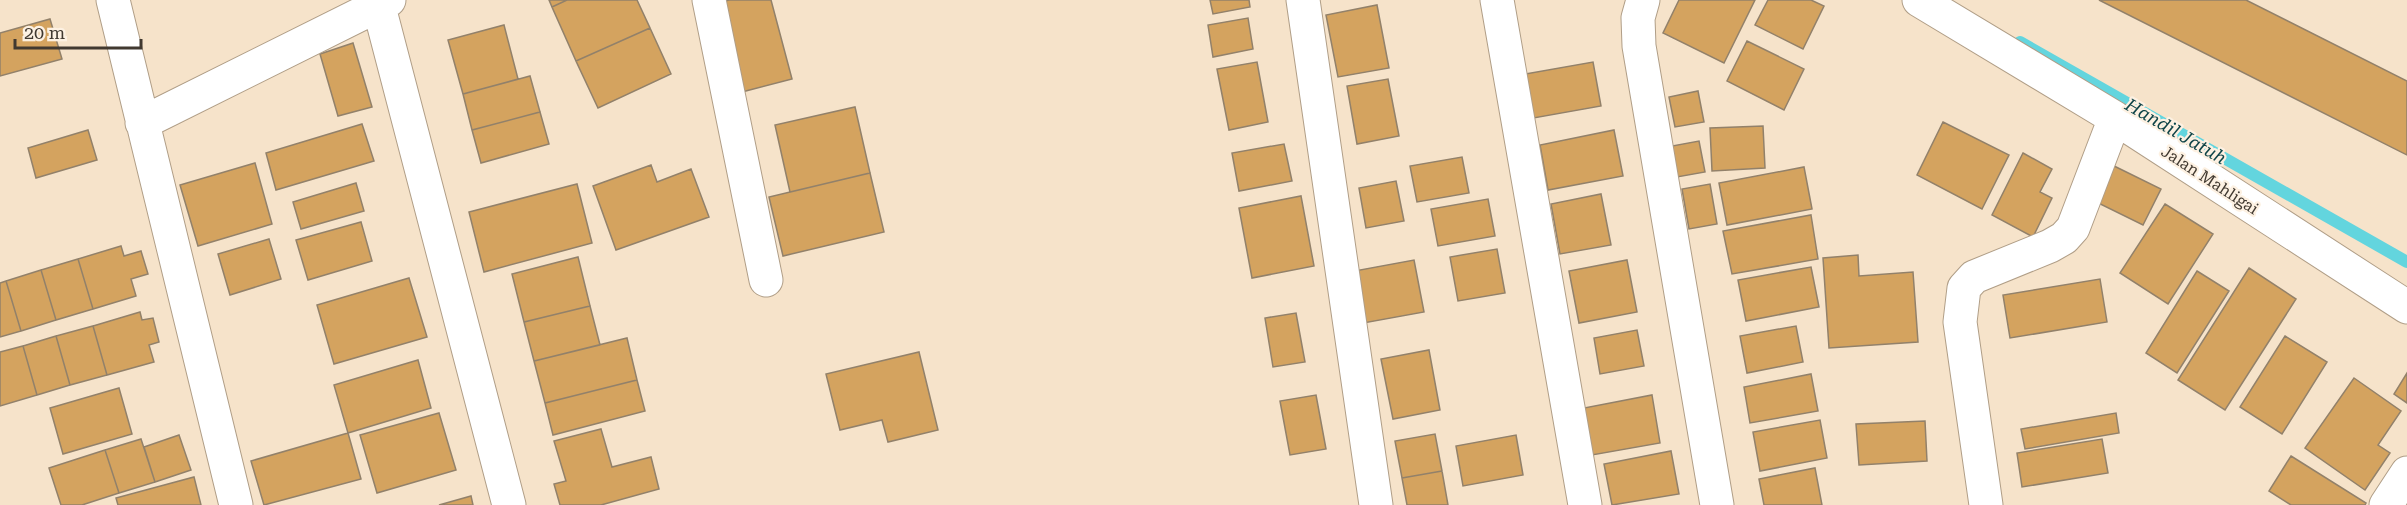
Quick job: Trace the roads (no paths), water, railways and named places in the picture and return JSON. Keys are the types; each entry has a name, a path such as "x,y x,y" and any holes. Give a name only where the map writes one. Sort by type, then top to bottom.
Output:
{"street":[{"path":"113,0 236,505"},
{"path":"708,0 766,280"},
{"path":"1303,0 1376,505"},
{"path":"1497,0 1585,505"},
{"path":"1644,0 1638,18 1639,46 1717,505"},
{"name":"Jalan Mahligai","path":"1919,0 2115,118 2407,307"},
{"path":"142,123 384,3 509,505"},
{"path":"1986,505 1960,322 1964,288 1974,277 2050,246 2073,228 2115,118"},
{"path":"2386,505 2407,473"}],"waterway":[{"name":"Handil Jatuh","path":"2020,42 2407,262"}]}
